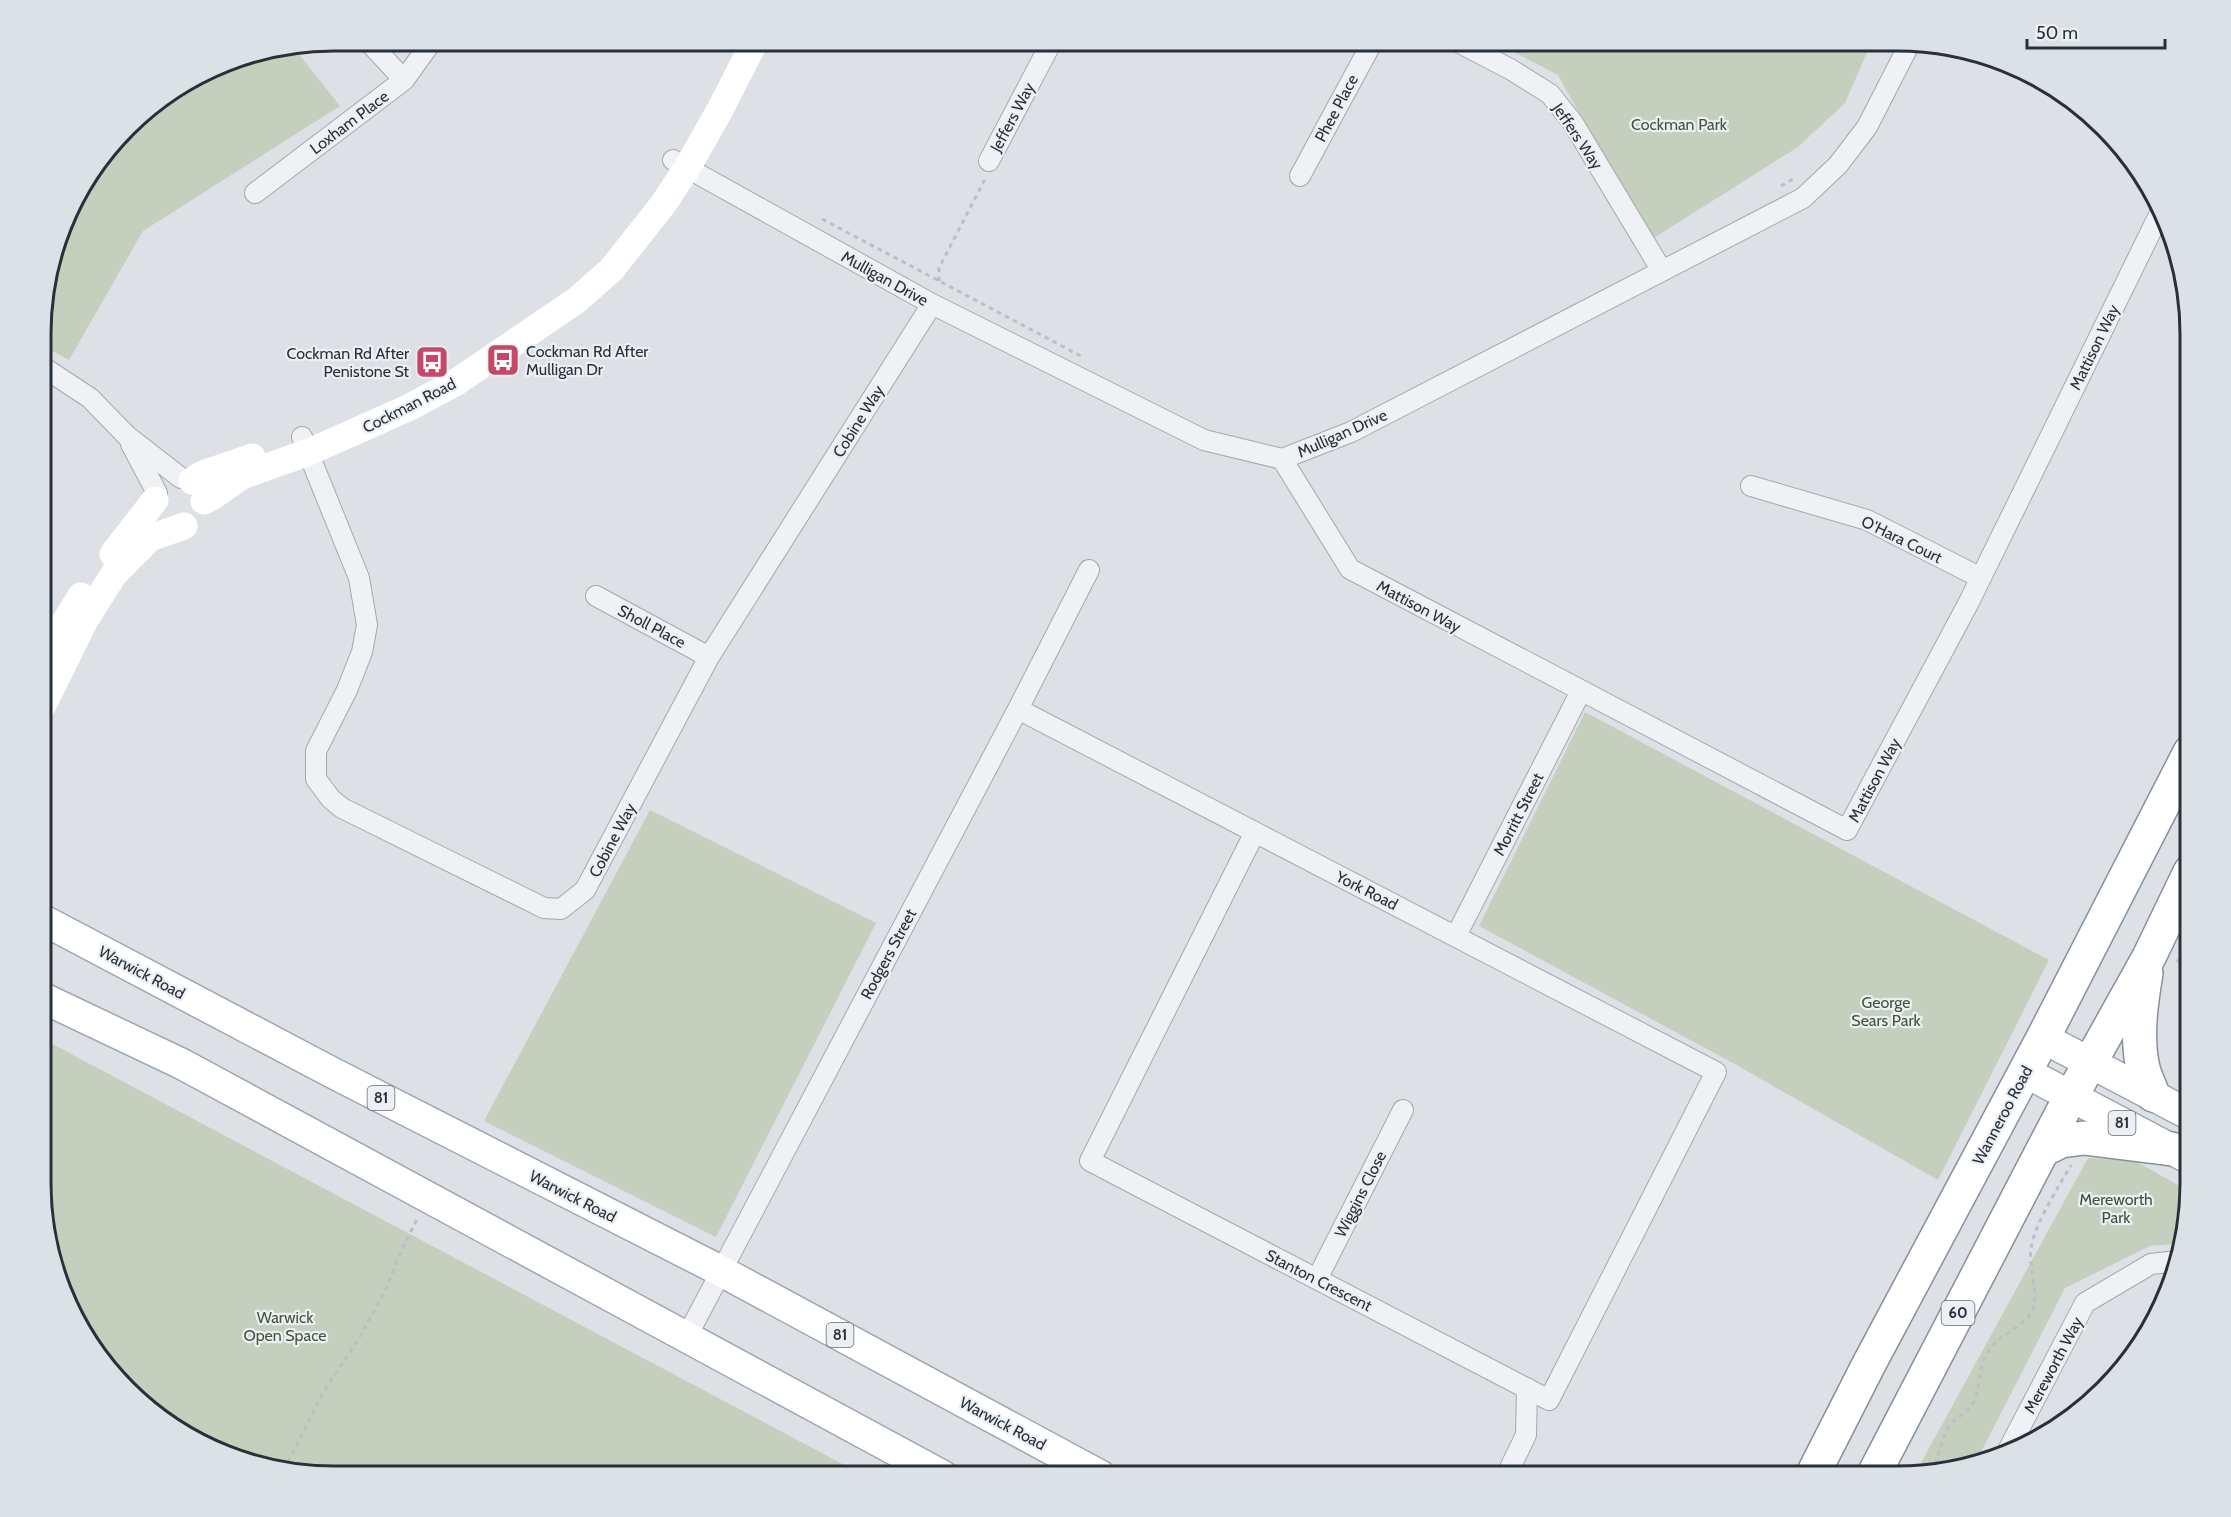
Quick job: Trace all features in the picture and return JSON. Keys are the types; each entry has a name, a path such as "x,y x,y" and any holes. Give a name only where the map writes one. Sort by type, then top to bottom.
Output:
{"highway":[{"name":"Wanneroo Road","path":"1817,1466 2043,1038 2180,771"},
{"name":"60","path":"1878,1466 2043,1150 2149,957 2180,893"},
{"path":"2149,957 2142,998 2141,1050 2144,1069 2153,1095"},
{"path":"2043,1150 2061,1141 2084,1138 2180,1154"}],"main road":[{"name":"Cockman Road","path":"192,487 203,474 306,444 408,408 455,383 577,300 612,269 664,203 733,51"},
{"name":"Cockman Road","path":"680,164 749,51"},
{"path":"51,642 99,570 166,482 192,487 201,514 190,524 150,538 114,574 85,620 51,689"},
{"path":"156,497 159,514 163,520 176,526 184,526"},
{"name":"Warwick Road","path":"51,924 331,1072 721,1271 1082,1466"},
{"path":"51,1002 182,1064 924,1466"},
{"name":"81","path":"2043,1038 2180,1110"},
{"name":"81","path":"2025,1072 2180,1153"}],"street":[{"path":"378,51 404,80"},
{"name":"Loxham Place","path":"255,193 404,80 424,51"},
{"name":"Jeffers Way","path":"988,161 1047,51"},
{"name":"Phee Place","path":"1300,176 1368,51"},
{"name":"Jeffers Way","path":"1475,51 1550,94 1573,123 1662,271"},
{"name":"Mulligan Drive","path":"680,164 932,304 1204,440 1282,459 1351,432 1803,198 1838,165 1867,127 1906,51"},
{"name":"Mattison Way","path":"1282,459 1350,569 1847,830 1981,578 2156,221"},
{"name":"Cobine Way","path":"306,444 359,578 367,625 362,652 347,690 316,751 316,779 331,799 342,808 544,908 561,909 585,890 709,657 932,304"},
{"path":"51,372 90,398 127,436 192,487"},
{"path":"127,436 156,497"},
{"name":"O'Hara Court","path":"1751,486 1867,520 1981,578"},
{"name":"Rodgers Street","path":"686,1338 1089,570"},
{"name":"Sholl Place","path":"596,596 709,657"},
{"name":"Morritt Street","path":"1456,936 1581,691"},
{"name":"York Road","path":"1018,709 1716,1072"},
{"name":"Stanton Crescent","path":"1255,832 1090,1161 1527,1389 1549,1400 1716,1072"},
{"name":"Wiggins Close","path":"1317,1279 1403,1110"},
{"name":"Mereworth Way","path":"2013,1441 2085,1303 2151,1264 2168,1262"},
{"path":"1511,1466 1526,1436 1527,1389"}],"path":[{"path":"939,280 939,268 984,181 988,161"},
{"path":"1774,190 1794,179"},
{"path":"815,216 1082,356"},
{"path":"1934,1464 1951,1424 1970,1409 1986,1353 2001,1338 2024,1323 2031,1312 2035,1303 2031,1247 2045,1209 2084,1138"},
{"path":"288,1462 322,1394 358,1340 386,1289 419,1215"}],"green space":[{"name":"Cockman Park","path":"1512,51 1868,51 1845,103 1798,147 1649,241 1558,75"},
{"path":"298,53 340,106 143,231 69,360 51,350 56,279 66,243 80,209 109,162 147,121 192,89 243,66"},
{"name":"George Sears Park","path":"1585,712 2049,960 1938,1180 1731,1062 1479,926"},
{"path":"650,810 876,923 716,1237 484,1121"},
{"name":"Warwick Open Space","path":"51,1043 846,1466 334,1466 297,1464 243,1451 192,1428 147,1396 121,1370 89,1325 66,1274 53,1220"},
{"name":"Mereworth Park","path":"2088,1158 2134,1160 2180,1186 2178,1220 2173,1244 2150,1246 2065,1288 1981,1453 1952,1461 1920,1465"}],"place":[{"name":"Cockman Rd After Mulligan Dr","path":"503,360"},
{"name":"Cockman Rd After Penistone St","path":"432,362"}]}
